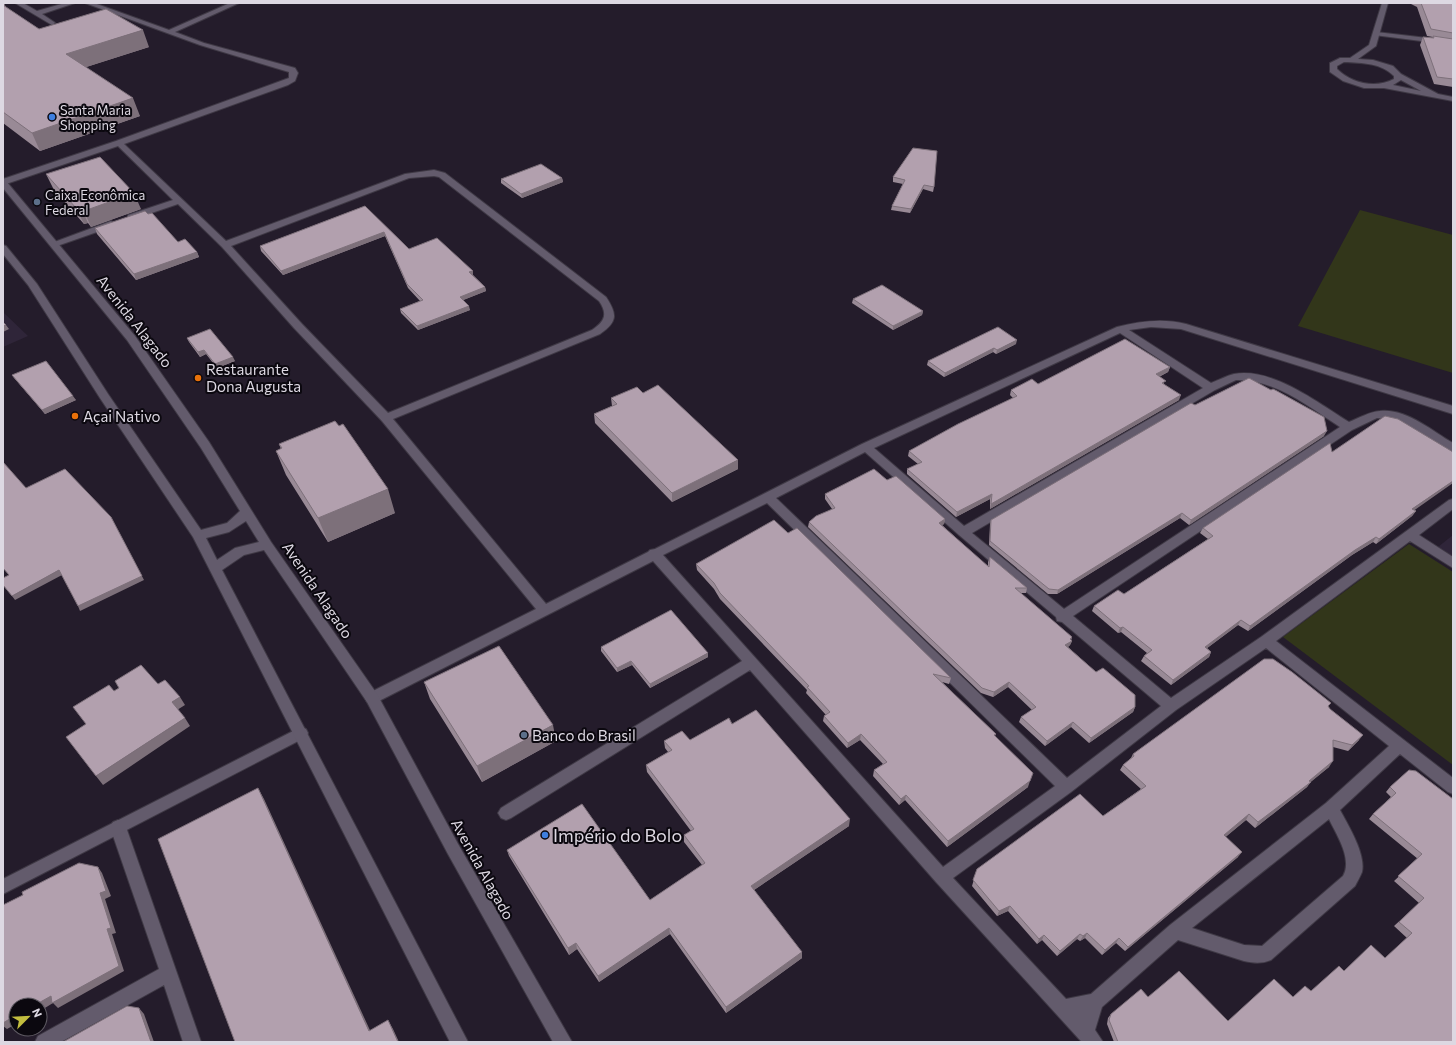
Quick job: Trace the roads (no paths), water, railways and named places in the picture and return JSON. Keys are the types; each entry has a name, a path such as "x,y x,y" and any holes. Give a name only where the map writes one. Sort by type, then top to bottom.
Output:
{"street":[{"path":"18,3 52,23"},
{"path":"36,14 72,3"},
{"path":"3,182 119,143 285,83 292,79 294,73 292,70 202,44 88,3"},
{"path":"170,32 236,3"},
{"path":"1353,59 1372,46 1386,3"},
{"path":"1376,34 1453,43"},
{"path":"1372,46 1383,65"},
{"path":"1434,95 1398,76 1395,72 1383,65 1353,59 1337,62 1333,65 1333,70 1343,78 1352,82 1384,86 1453,99"},
{"path":"1384,86 1393,84 1397,80 1398,76"},
{"path":"119,143 225,245 298,326 386,418 543,609"},
{"path":"225,245 408,176 434,173 442,175 603,299 611,310 610,318 606,325 596,332 386,418"},
{"name":"Avenida Alagado","path":"3,182 131,338 205,445 267,545 372,698 453,849 563,1042"},
{"path":"54,244 179,201"},
{"path":"3,248 32,284 108,402 198,535 459,1042"},
{"path":"372,698 543,609 866,446 1121,329 1140,324 1164,323 1182,326 1453,410"},
{"path":"1121,329 1211,388"},
{"path":"963,532 1211,388 1235,377 1259,377 1276,384 1348,427"},
{"path":"1062,617 1348,427 1373,416 1386,414 1403,419 1453,448"},
{"path":"866,446 1062,617 1171,706"},
{"path":"767,496 1066,787"},
{"path":"942,877 1066,787 1171,706 1266,641 1453,503"},
{"path":"198,535 228,529 240,521 246,512"},
{"path":"1410,534 1453,563"},
{"path":"216,568 236,552 253,546 267,545"},
{"path":"654,553 942,877 1089,1037"},
{"path":"1266,641 1453,787"},
{"path":"506,813 752,662"},
{"path":"3,888 118,826 300,733"},
{"path":"1063,1008 1095,1002 1176,931 1331,808 1399,746"},
{"path":"1176,931 1244,954 1265,954 1349,881 1353,875 1355,869 1353,858 1331,808"},
{"path":"118,826 192,1042"},
{"path":"44,1042 168,973"},
{"path":"1089,1037 1095,1002"}],"place":[{"name":"Santa Maria Shopping","path":"52,117"},
{"name":"Caixa Econômica Federal","path":"37,202"},
{"name":"Restaurante Dona Augusta","path":"198,378"},
{"name":"Açai Nativo","path":"75,416"},
{"name":"Banco do Brasil","path":"524,735"},
{"name":"Império do Bolo","path":"545,835"}]}
